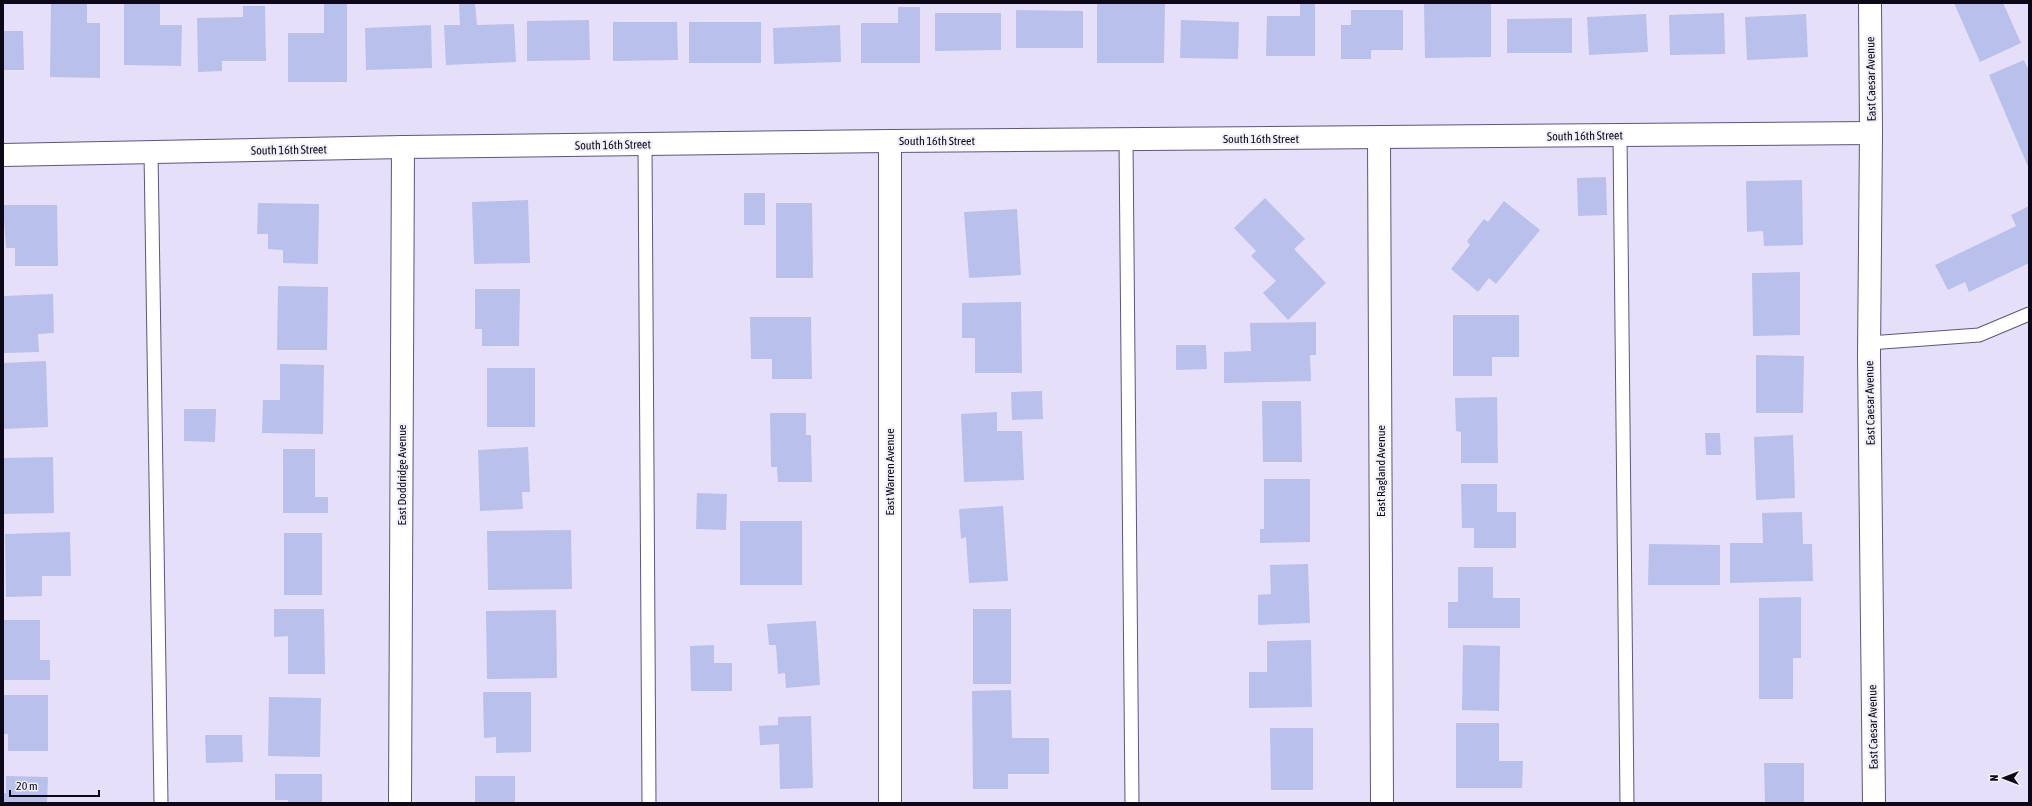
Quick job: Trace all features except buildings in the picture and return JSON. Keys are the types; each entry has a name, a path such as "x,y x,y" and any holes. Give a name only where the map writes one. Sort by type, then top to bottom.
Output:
{"street":[{"name":"East Caesar Avenue","path":"1870,3 1871,134 1869,343 1874,803"},
{"name":"South 16th Street","path":"3,155 404,147 890,141 1871,134"},
{"name":"East Ragland Avenue","path":"1379,138 1382,803"},
{"name":"East Warren Avenue","path":"890,141 890,803"},
{"name":"East Doddridge Avenue","path":"400,803 404,147"}],"lane":[{"path":"1620,136 1627,803"},
{"path":"1126,140 1132,803"},
{"path":"645,144 649,803"},
{"path":"151,152 161,803"},
{"path":"1869,343 1979,335 2029,314"}]}
